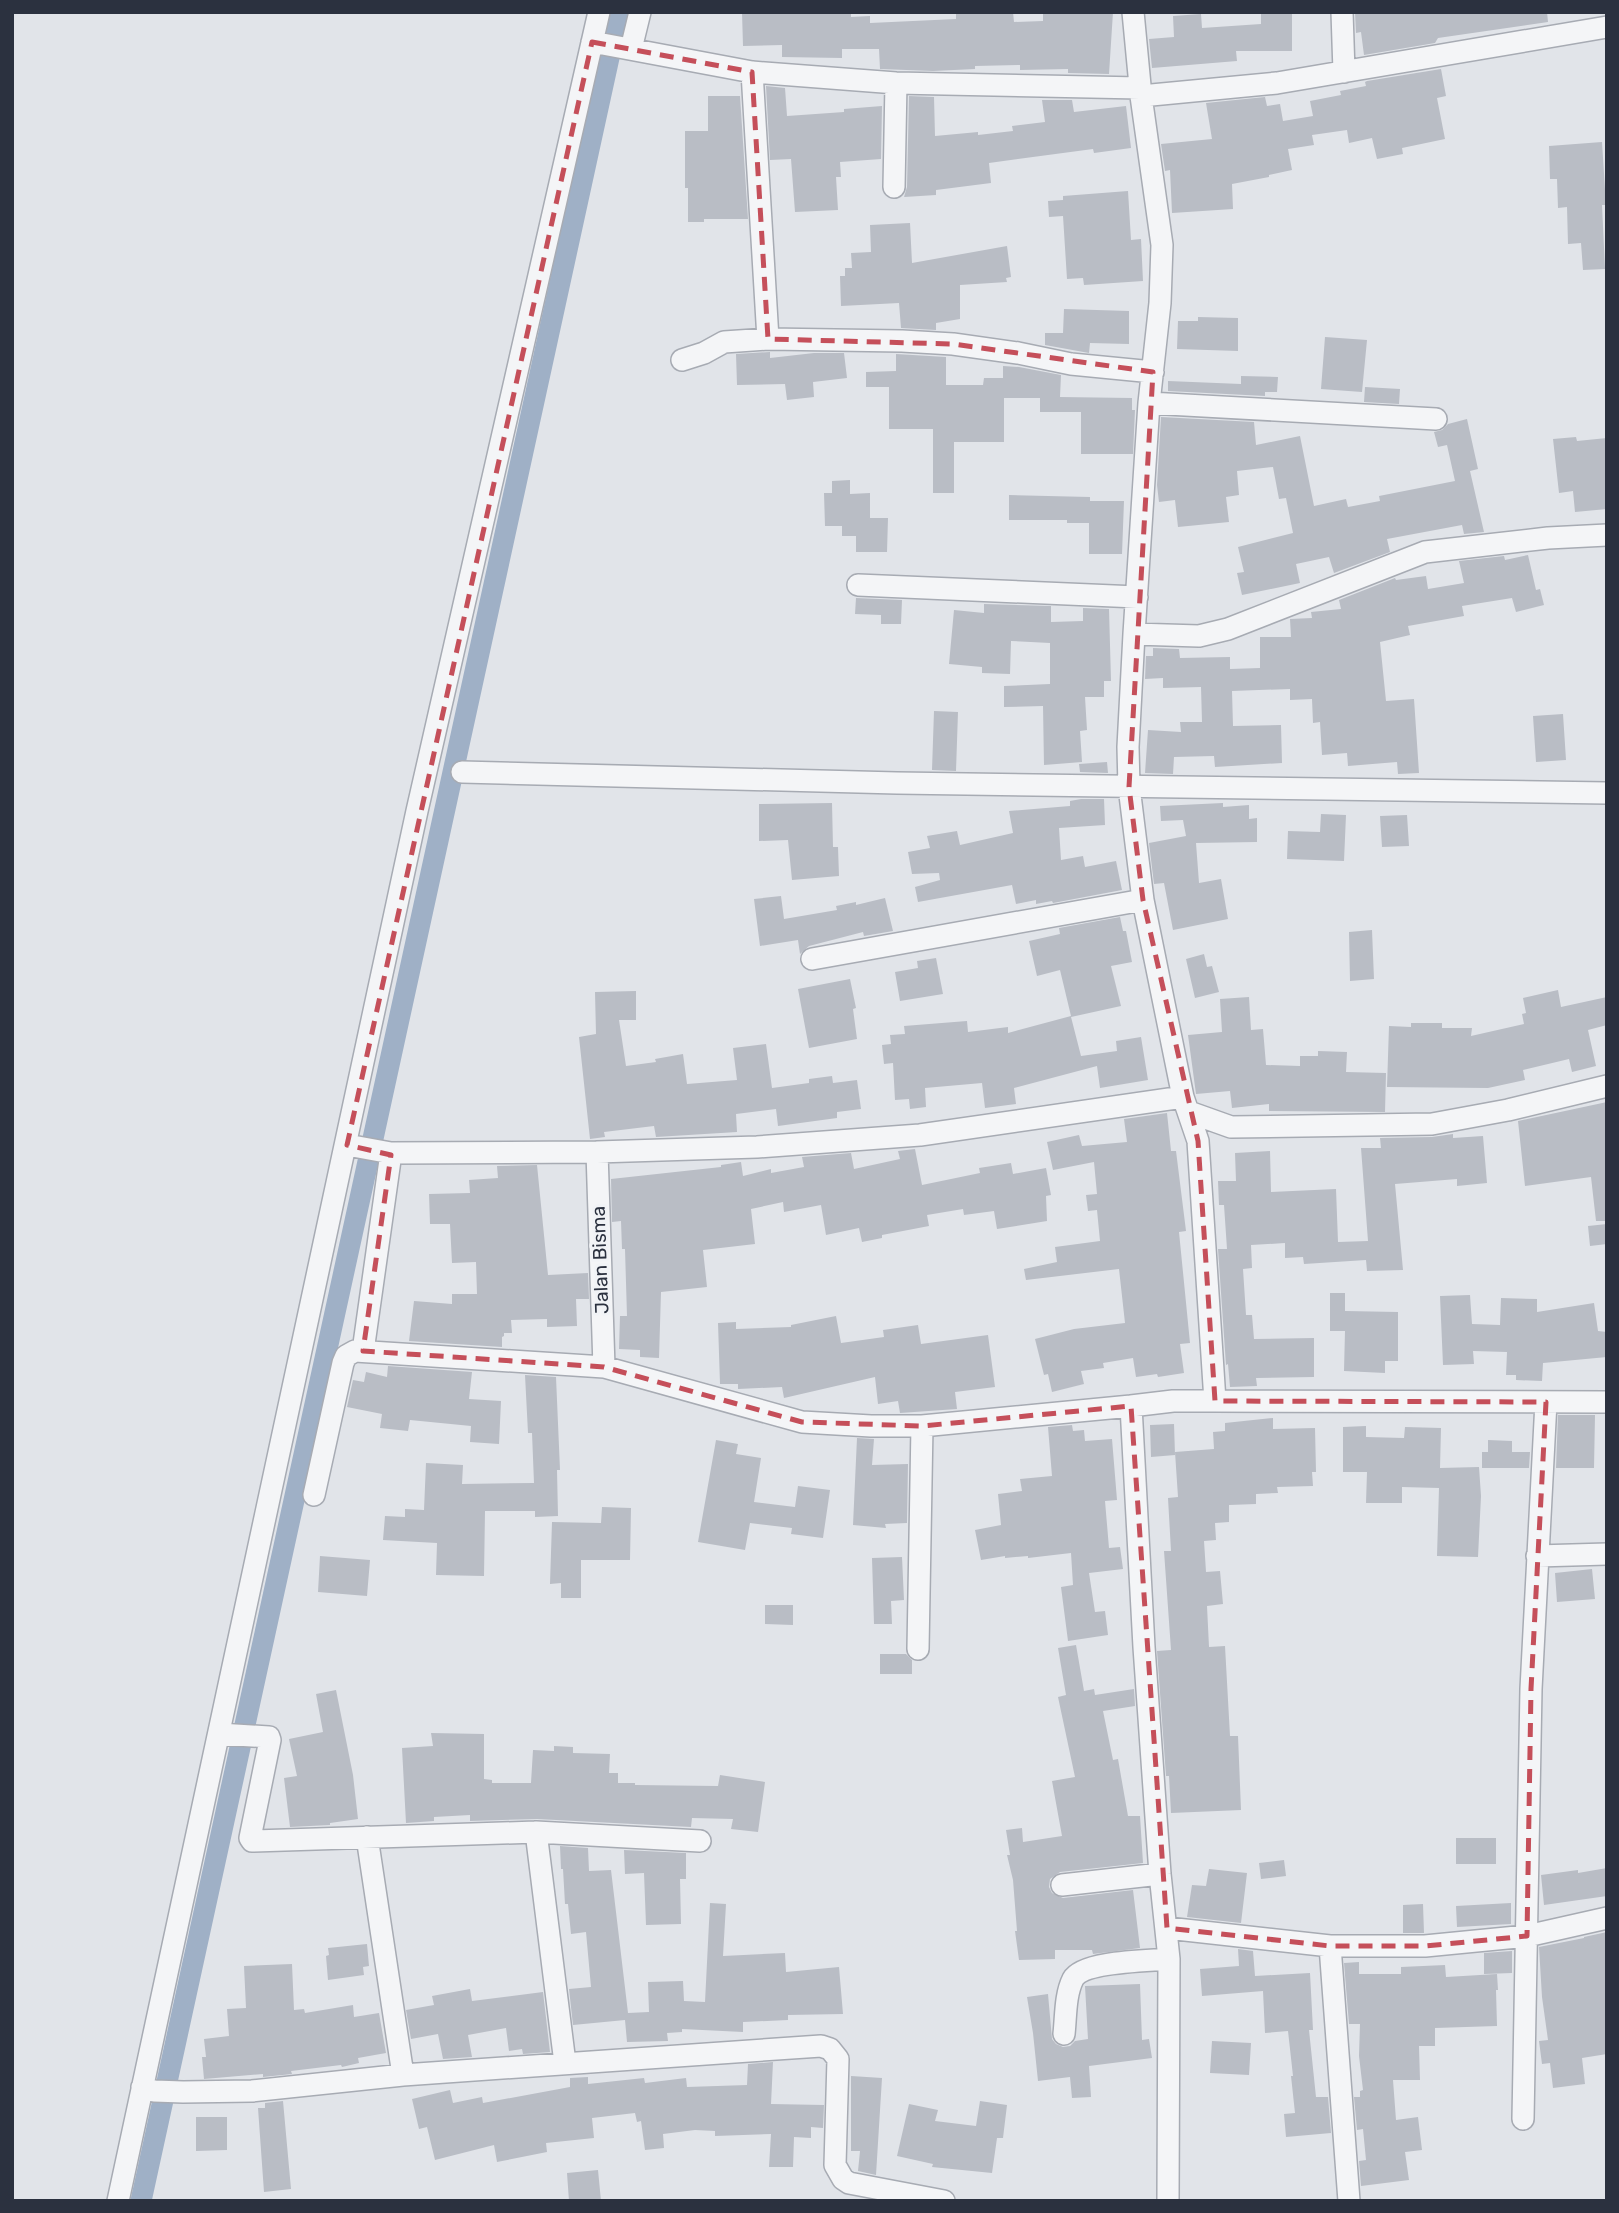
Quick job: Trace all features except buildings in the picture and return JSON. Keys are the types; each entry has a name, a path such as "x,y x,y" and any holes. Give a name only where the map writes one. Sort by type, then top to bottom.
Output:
{"street":[{"path":"599,12 611,45"},
{"path":"118,2201 148,2089 226,1735 350,1146 417,811 611,45 640,12"},
{"path":"1133,12 1140,92 1162,245 1160,303 1149,403 1134,634 1128,747 1129,787 1143,900 1186,1105 1198,1141 1215,1401"},
{"path":"1342,12 1345,72"},
{"path":"611,45 752,72 896,83 1140,92 1277,83 1607,27"},
{"path":"752,72 768,339"},
{"path":"894,187 896,83"},
{"path":"682,360 704,353 724,342 768,339 953,344 1071,364 1153,372"},
{"path":"1149,403 1436,419"},
{"path":"1134,634 1199,636 1228,629 1425,552 1548,538 1607,535"},
{"path":"858,585 1137,597"},
{"path":"462,772 1129,787 1607,793"},
{"path":"813,959 1143,900"},
{"path":"1198,1141 1231,1127 1432,1124 1508,1110 1607,1086"},
{"path":"350,1146 387,1153 597,1152 757,1147 920,1135 1186,1105 1231,1127"},
{"name":"Jalan Bisma","path":"597,1152 604,1367"},
{"path":"363,1351 387,1153"},
{"path":"314,1496 343,1363 350,1353 363,1351 604,1367 802,1422 871,1426 922,1426 1173,1401 1607,1402"},
{"path":"1523,2119 1531,1689 1546,1402"},
{"path":"1131,1406 1143,1634 1160,1874 1169,1959 1168,2201"},
{"path":"918,1648 922,1426"},
{"path":"1537,1556 1607,1555"},
{"path":"226,1735 269,1737 271,1743 250,1840 536,1832 700,1841"},
{"path":"536,1832 565,2063"},
{"path":"368,1837 403,2075"},
{"path":"1062,1885 1160,1874"},
{"path":"1167,1928 1330,1946 1425,1945 1527,1936 1607,1918"},
{"path":"1330,1946 1349,2201"},
{"path":"1064,2034 1069,1990 1075,1976 1085,1969 1101,1966 1169,1959"},
{"path":"148,2089 183,2092 252,2091 403,2075 821,2046 830,2049 838,2059 835,2165 843,2179 849,2183 944,2201"}],"highlighted area":[{"path":"592,42 752,72 768,339 953,344 1153,372 1129,787 1143,900 1198,1141 1215,1401 1546,1402 1531,1689 1527,1936 1425,1946 1330,1946 1167,1928 1131,1406 922,1426 802,1422 604,1367 363,1351 391,1155 347,1145"}],"waterway":[{"path":"141,2201 376,1105 619,12"}]}
